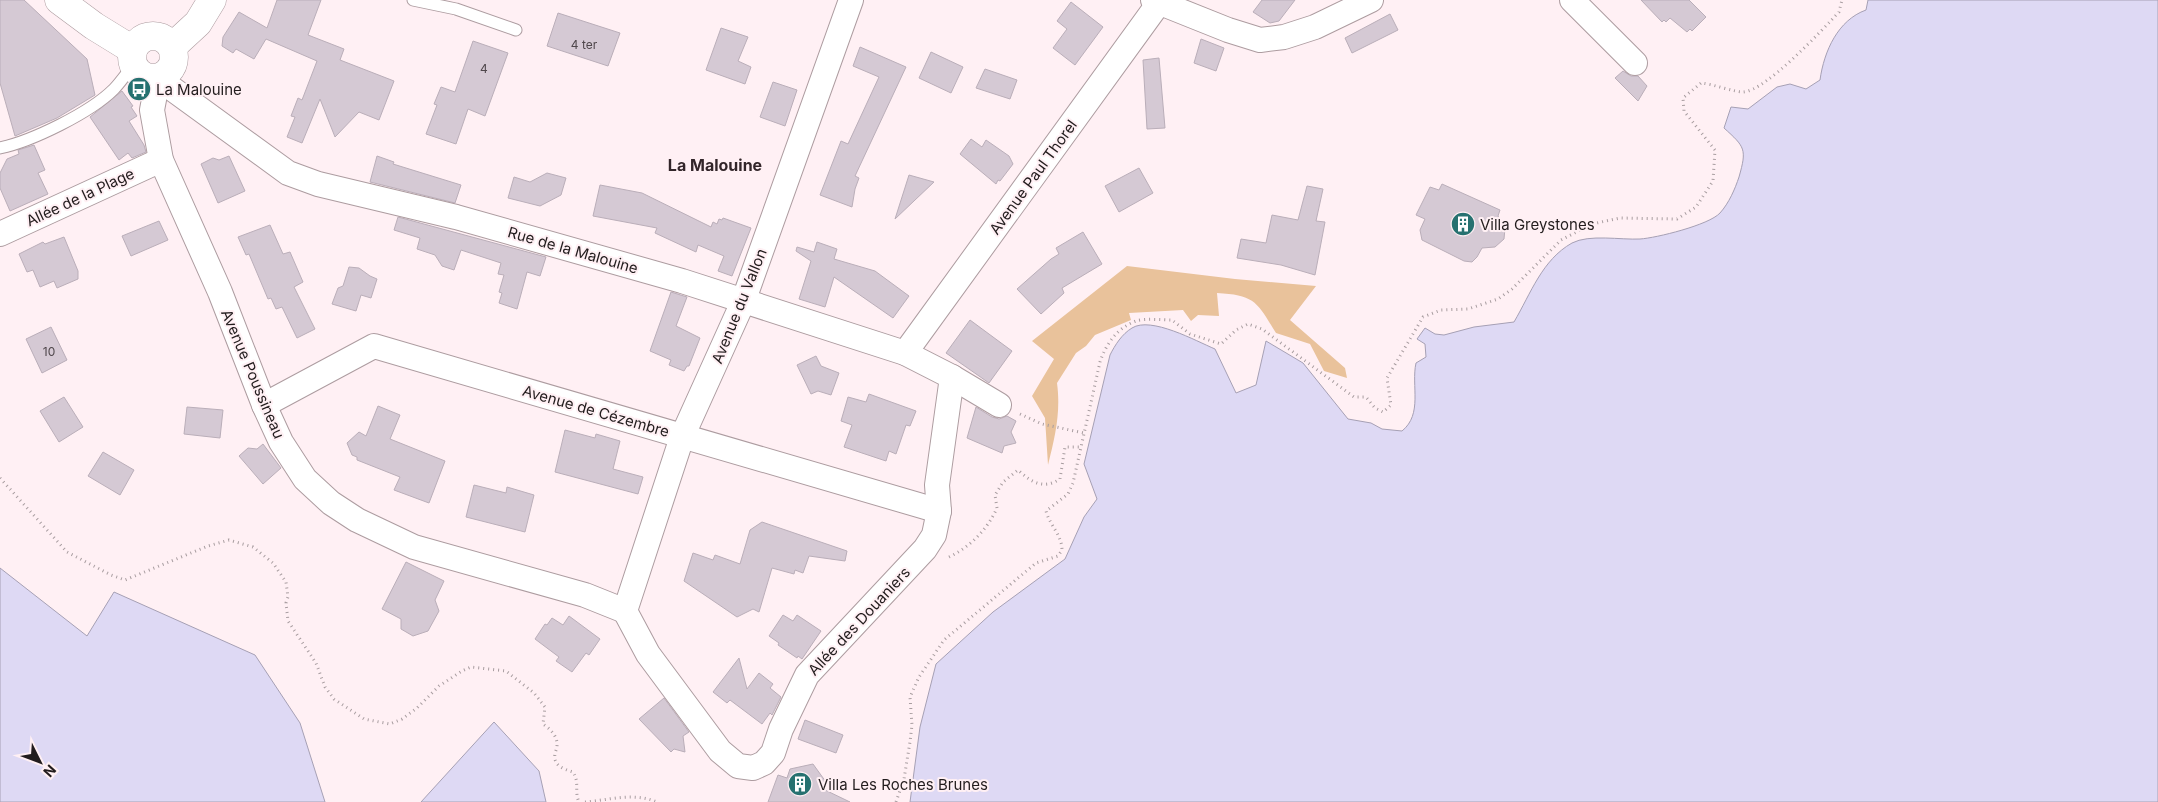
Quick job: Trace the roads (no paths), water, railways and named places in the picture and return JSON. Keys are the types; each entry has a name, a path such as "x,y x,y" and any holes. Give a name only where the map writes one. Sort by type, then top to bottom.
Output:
{"street":[{"name":"Rue de la Malouine","path":"59,0 167,85 288,173 318,184 456,217 682,281 904,354 952,378 999,405"},
{"path":"172,47 198,23 212,0"},
{"name":"Avenue du Vallon","path":"625,611 682,437 743,302 851,0"},
{"path":"1158,1 1228,30 1260,40 1284,37 1315,27 1371,0"},
{"path":"1572,0 1635,63"},
{"name":"Avenue Paul Thorel","path":"904,354 1158,1"},
{"path":"155,36 162,38 172,47 174,60 168,72 146,67 142,39 155,36"},
{"name":"Avenue Poussineau","path":"146,67 156,89 152,110 161,160 220,292 264,405 281,442 305,478 331,503 357,520 414,547 585,595 625,611"},
{"name":"Allée de la Plage","path":"0,234 161,160"},
{"name":"Avenue de Cézembre","path":"264,405 374,346 939,511"},
{"name":"Allée des Douaniers","path":"625,611 648,654 720,751 738,766 753,768 764,763 772,753 807,674 925,549 934,535 939,511 937,485 952,378"}],"lane":[{"path":"413,0 456,9 516,30"},
{"path":"0,148 33,138 94,105 146,67"}],"place":[{"name":"La Malouine","path":"139,89"},
{"name":"Villa Greystones","path":"1463,224"},
{"name":"Villa Les Roches Brunes","path":"800,784"}],"district":[{"name":"La Malouine","path":"715,165"}]}
